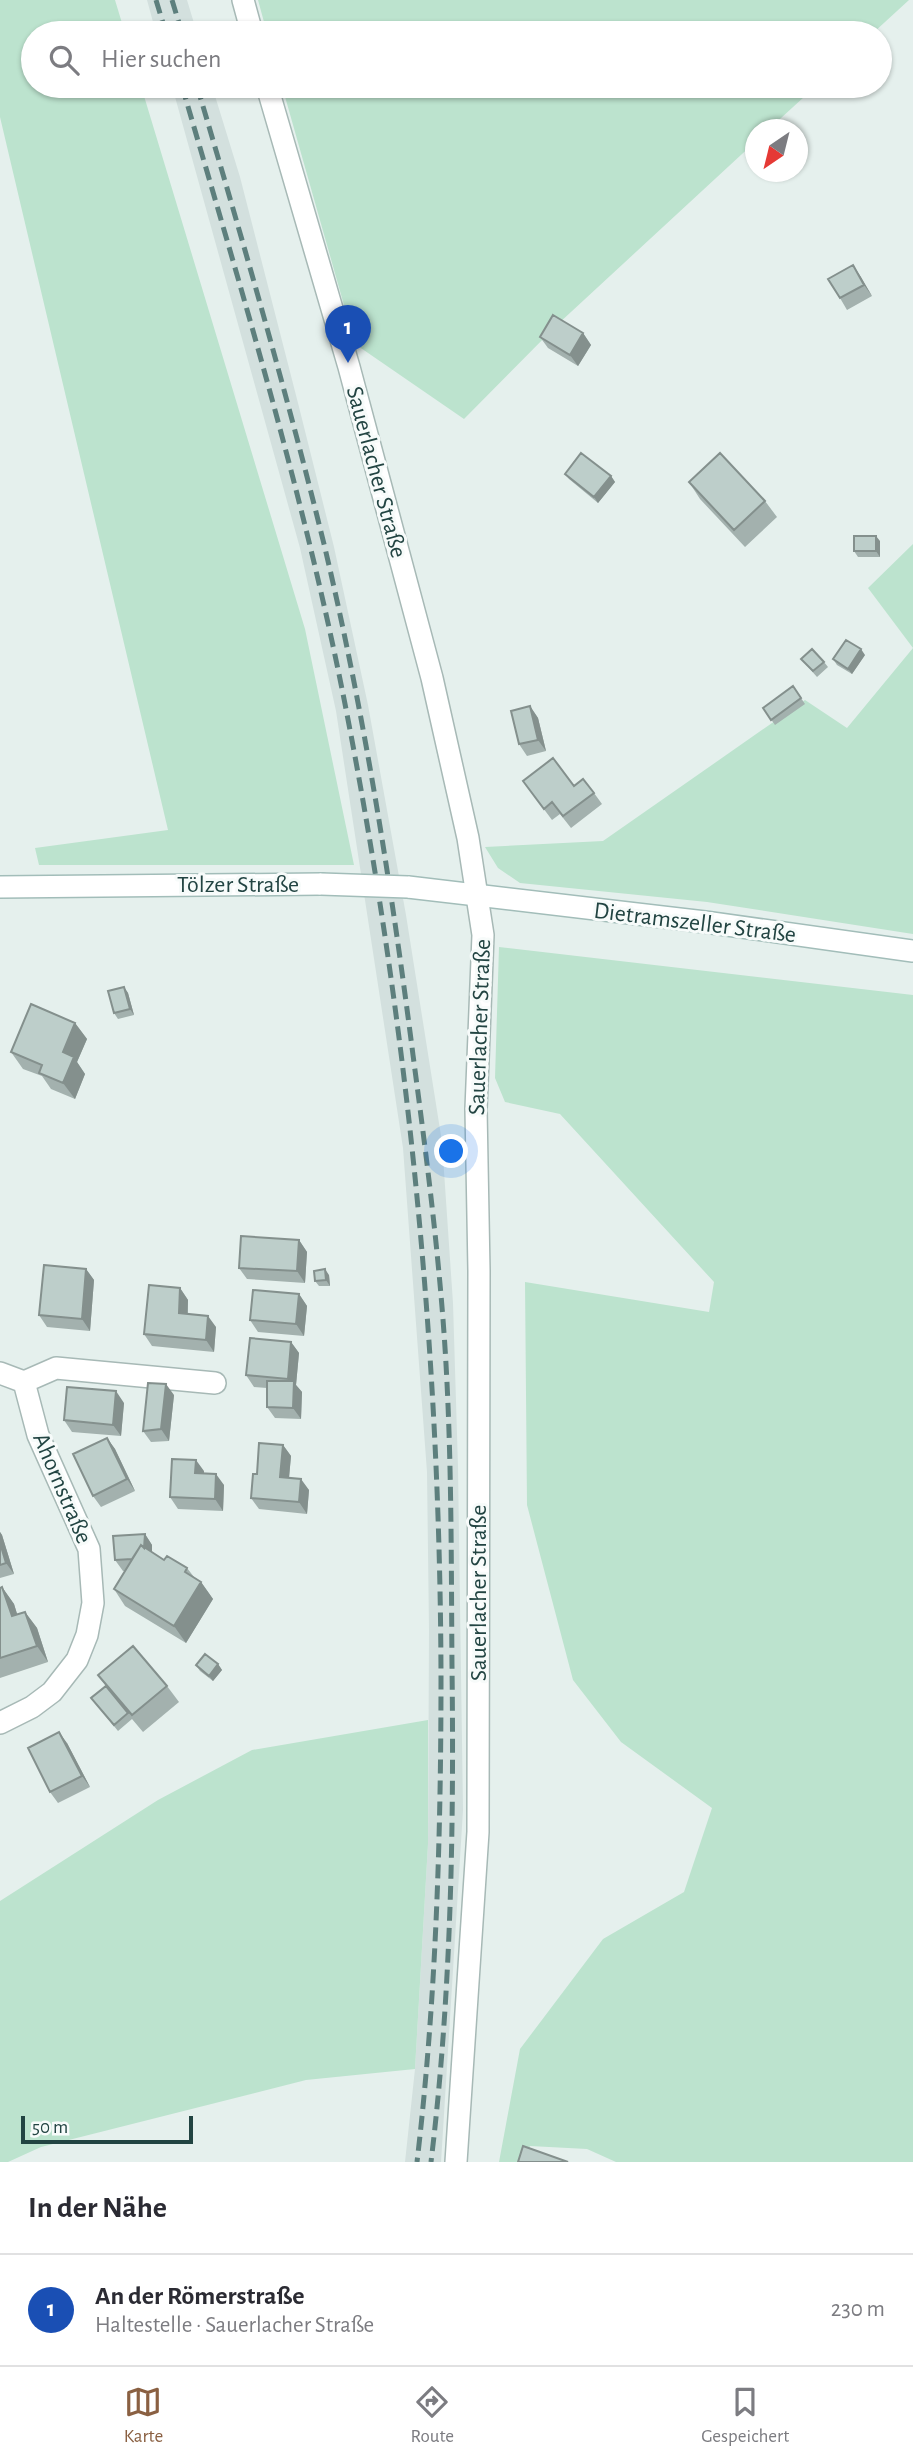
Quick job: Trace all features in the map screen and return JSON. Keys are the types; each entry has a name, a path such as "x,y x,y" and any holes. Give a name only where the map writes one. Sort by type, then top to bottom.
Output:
{"street":[{"path":"243,0 249,21"},
{"name":"Sauerlacher Straße","path":"271,98 349,367 432,678 468,838 483,935 476,1109 479,1271 478,1832 456,2162"},
{"name":"Tölzer Straße","path":"0,887 321,884 408,887 476,894"},
{"name":"Dietramszeller Straße","path":"476,894 913,951"},
{"path":"0,1373 24,1382 56,1368 215,1383"},
{"name":"Ahornstraße","path":"0,1723 32,1707 52,1692 77,1660 87,1635 93,1603 89,1549 38,1435 24,1382"}],"shaded area":[{"path":"147,0 187,0 193,21 153,21"},
{"path":"175,98 216,98 240,177 298,403 334,547 368,705 406,915 442,1142 453,1303 463,1810 441,2162 405,2162 415,2069 428,1844 429,1630 427,1472 403,1148 336,711 300,548"}],"green space":[{"path":"0,0 115,0 121,21 21,21 21,98 145,98 305,629 354,865 39,865 35,848 168,830 0,117"},
{"path":"258,0 909,0 886,21 264,21"},
{"path":"285,98 803,98 780,119 745,119 745,151 558,324 464,419 355,344"},
{"path":"913,544 913,648 868,588"},
{"path":"913,648 913,934 707,902 520,883 498,868 485,847 603,841 805,700 847,728"},
{"path":"499,947 913,995 913,2162 616,2162 587,2149 530,2146 524,2162 499,2162 520,2049 603,1939 684,1892 712,1808 621,1742 573,1680 527,1505 525,1282 709,1312 714,1282 560,1114 505,1102 495,1078"},
{"path":"428,1720 428,1844 415,2069 306,2080 41,2147 8,2162 0,2162 0,1901 158,1800 252,1750"}],"building":[{"path":"853,265 864,285 840,298 828,279"},
{"path":"553,315 583,333 570,355 540,337"},
{"path":"581,453 611,476 594,497 565,474"},
{"path":"720,453 765,501 734,530 689,482"},
{"path":"854,536 876,536 876,551 854,551"},
{"path":"846,640 861,649 848,669 833,659"},
{"path":"812,649 824,662 813,671 801,659"},
{"path":"793,686 801,698 771,720 763,708"},
{"path":"530,706 538,740 519,744 511,711"},
{"path":"553,758 574,786 583,779 594,793 563,816 552,802 544,809 523,781"},
{"path":"124,987 130,1009 114,1013 108,991"},
{"path":"31,1004 75,1023 63,1052 74,1057 63,1083 39,1073 42,1065 11,1052"},
{"path":"241,1236 299,1240 297,1271 239,1268"},
{"path":"44,1265 86,1269 82,1319 39,1315"},
{"path":"325,1269 326,1280 315,1281 314,1271"},
{"path":"149,1285 180,1288 179,1313 208,1316 206,1340 144,1334"},
{"path":"253,1290 299,1294 296,1324 250,1320"},
{"path":"250,1338 291,1342 288,1379 246,1375"},
{"path":"267,1381 294,1381 293,1408 267,1407"},
{"path":"148,1383 166,1384 161,1429 143,1431"},
{"path":"67,1387 116,1391 113,1425 64,1420"},
{"path":"107,1438 127,1479 93,1496 73,1454"},
{"path":"259,1443 283,1445 280,1477 301,1479 299,1502 251,1498 253,1474 257,1474"},
{"path":"172,1459 196,1460 195,1473 216,1474 215,1499 170,1497"},
{"path":"145,1534 144,1548 141,1545 132,1559 115,1560 113,1536"},
{"path":"0,1543 6,1563 0,1565"},
{"path":"141,1545 164,1560 167,1556 187,1568 185,1572 201,1582 174,1626 114,1589"},
{"path":"2,1587 12,1616 25,1612 37,1646 0,1658 0,1588"},
{"path":"133,1646 167,1686 132,1715 98,1675"},
{"path":"205,1654 218,1664 209,1676 196,1665"},
{"path":"106,1686 128,1713 114,1725 91,1698"},
{"path":"59,1732 82,1776 50,1792 28,1748"},
{"path":"523,2146 568,2162 518,2162"}],"railway":[{"path":"156,0 162,21"},
{"path":"172,0 178,21"},
{"path":"185,98 271,396 330,630 368,829 403,1070 427,1312 439,1555 441,1676 436,1919 429,2041 417,2162"},
{"path":"201,98 294,429 324,544 352,671 395,926 433,1212 448,1396 452,1852 443,2038 431,2162"}],"place":[{"name":"An der Römerstraße","path":"348,363"}]}
